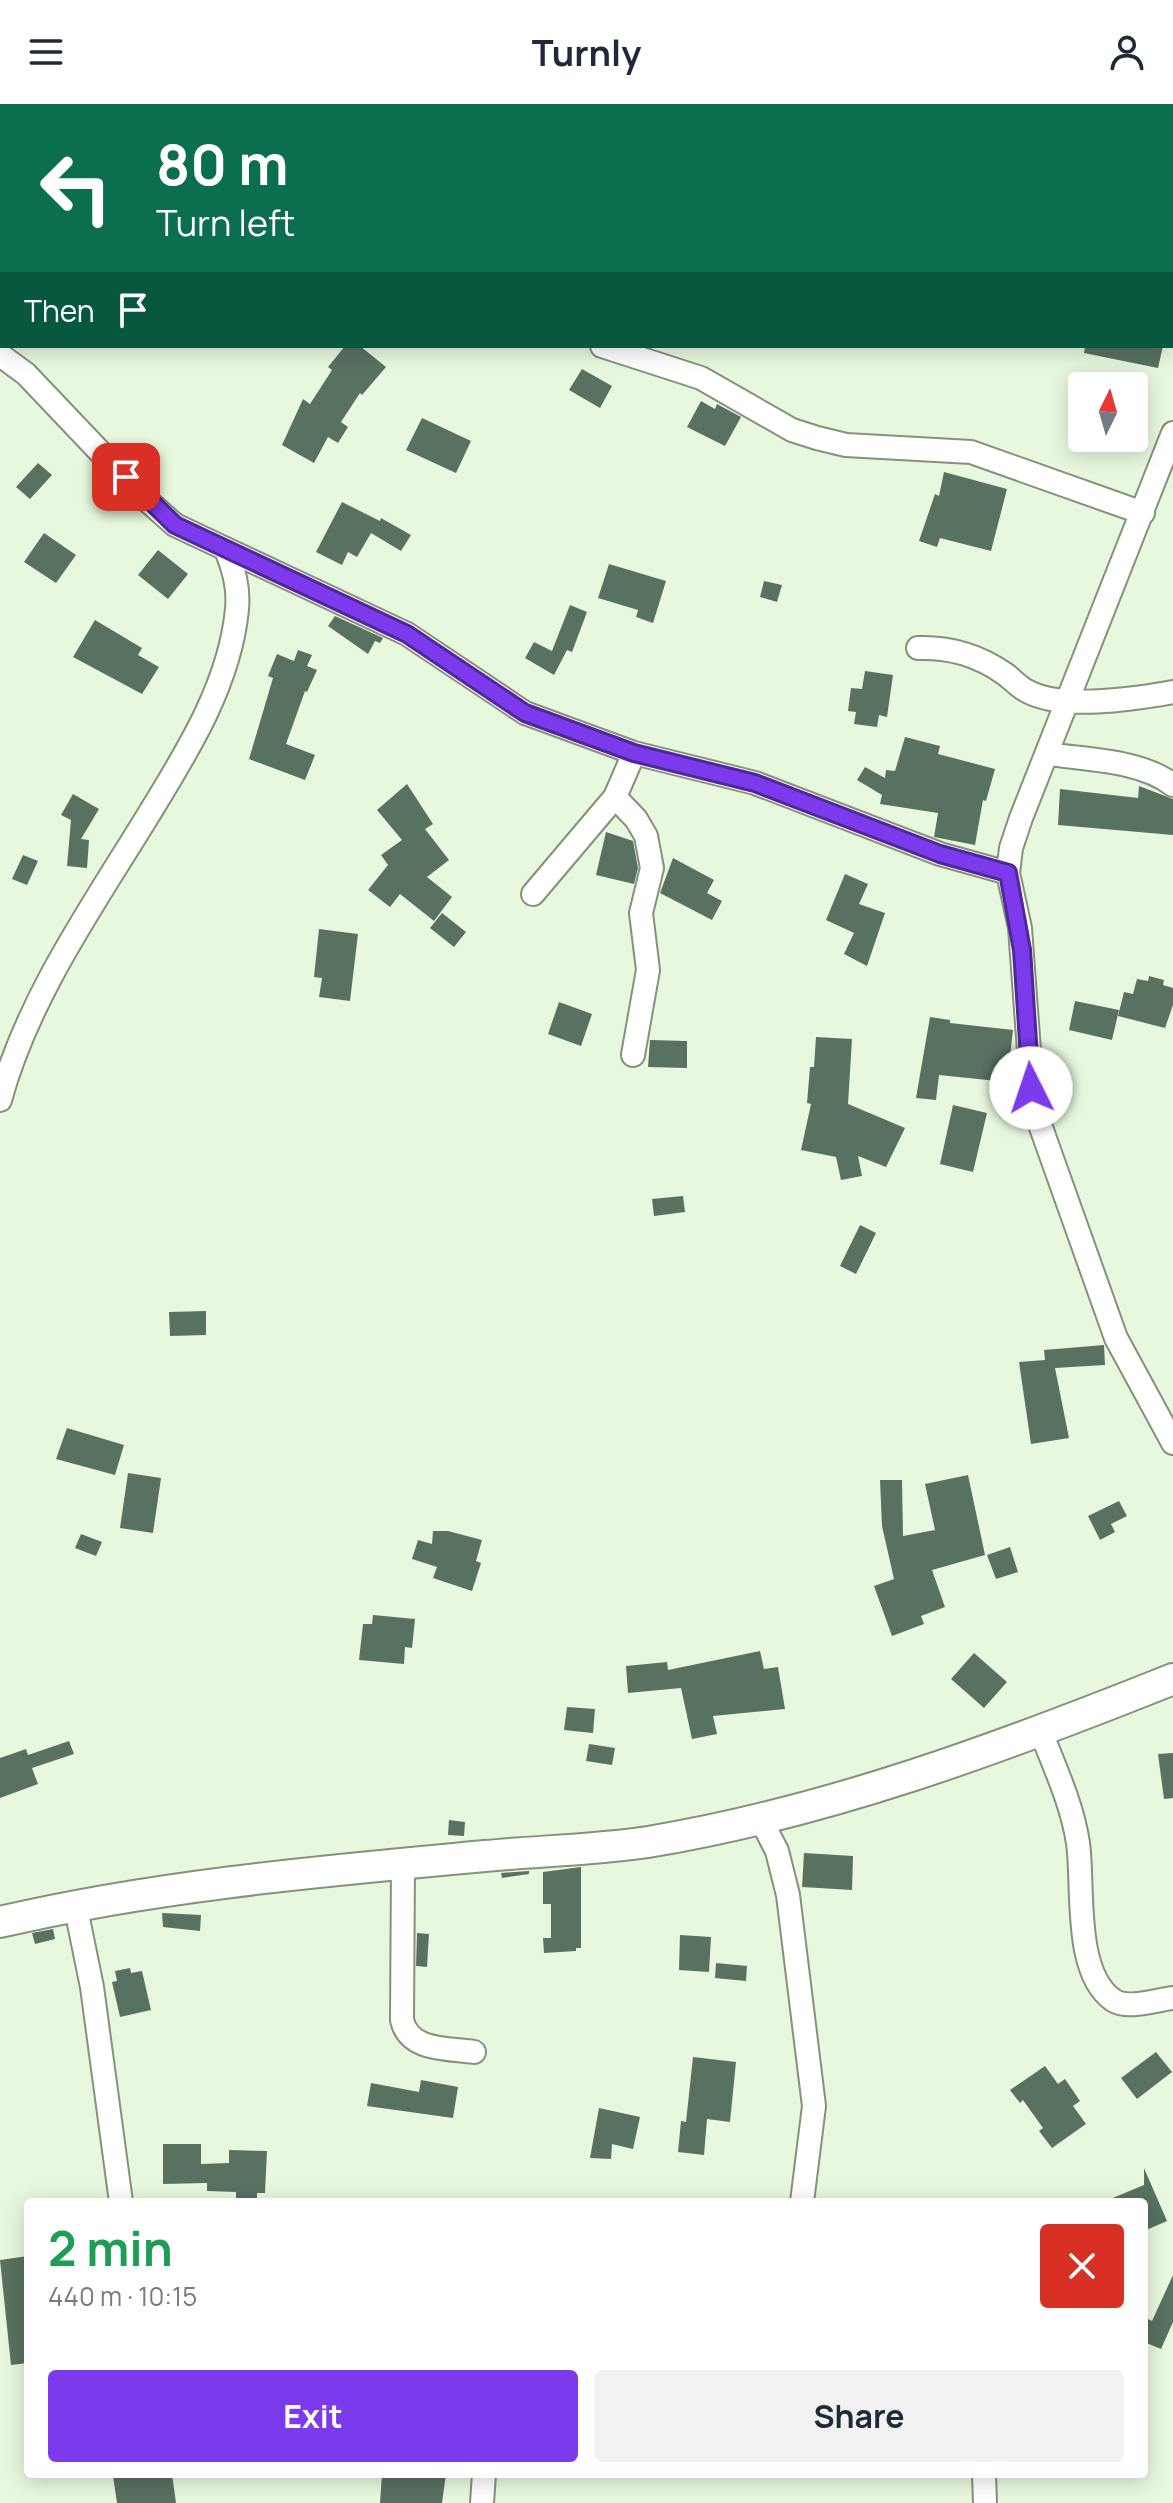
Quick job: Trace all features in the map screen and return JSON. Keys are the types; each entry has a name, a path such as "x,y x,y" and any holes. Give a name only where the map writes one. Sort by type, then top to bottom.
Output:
{"street":[{"path":"608,348 701,378 792,430 817,438 872,448 971,452 1143,513"},
{"path":"0,355 26,374 175,525 407,634 525,713 634,753 755,783 940,854 1008,873"},
{"path":"1173,433 1011,848 1008,873 1020,928 1033,1105 1116,1338 1173,1443"},
{"path":"0,1100 10,1063 44,992 187,752 216,690 238,609 236,576 226,550"},
{"path":"918,648 944,647 965,653 988,662 1024,690 1044,697 1115,700 1173,692"},
{"path":"533,894 615,797 634,753"},
{"path":"1049,754 1148,772 1161,776 1173,785"},
{"path":"615,797 636,819 646,836 652,868 641,913 648,970 633,1055"},
{"path":"0,1922 75,1904 403,1864 647,1842 760,1818 856,1793 1041,1732 1173,1679"},
{"path":"1041,1732 1077,1842 1085,1950 1096,1976 1111,1999 1124,2005 1173,1998"},
{"path":"760,1818 777,1851 788,1895 814,2106 802,2198"},
{"path":"403,1864 402,2020 405,2034 413,2042 474,2052"},
{"path":"75,1904 92,1987 120,2198"},
{"path":"482,2503 484,2478"},
{"path":"984,2478 985,2503"}],"building":[{"path":"343,348 362,348 386,367 362,395 360,393 341,422 348,427 338,443 328,437 314,463 282,445 303,399 310,404 332,370 328,367"},
{"path":"1085,348 1163,348 1158,368 1084,353"},
{"path":"582,369 612,386 600,408 569,390"},
{"path":"701,401 715,409 717,404 741,417 725,446 687,427"},
{"path":"422,418 471,441 456,473 406,450"},
{"path":"38,463 52,475 30,499 16,487"},
{"path":"944,472 1007,489 991,551 940,538 937,547 919,541 935,494 939,496"},
{"path":"342,502 411,535 401,551 371,533 357,557 348,552 342,565 316,552"},
{"path":"44,533 76,555 56,583 24,562"},
{"path":"158,550 188,574 168,599 138,575"},
{"path":"609,564 666,581 653,623 636,617 638,610 598,598"},
{"path":"764,581 782,585 777,602 760,597"},
{"path":"570,605 587,612 572,652 567,650 554,675 525,658 534,642 552,651"},
{"path":"335,616 383,638 380,643 375,641 368,654 328,626"},
{"path":"95,620 142,648 138,655 159,667 142,694 73,657"},
{"path":"298,650 312,655 307,666 317,670 305,691 286,744 315,755 305,780 249,759 273,678 268,676 277,654 294,661"},
{"path":"865,671 893,675 887,717 879,715 877,727 854,724 856,712 848,711 851,688 862,689"},
{"path":"905,737 940,746 938,754 995,769 986,801 983,800 975,845 934,837 938,813 880,804 882,795 857,780 865,767 885,778 886,770 895,771"},
{"path":"407,784 433,824 425,829 449,860 427,877 452,897 434,921 400,894 390,907 368,890 388,865 381,855 402,840 377,810"},
{"path":"1139,786 1173,799 1173,835 1058,825 1060,789 1138,798"},
{"path":"73,794 99,809 81,839 89,840 87,868 67,866 71,820 61,815"},
{"path":"606,832 633,841 638,868 634,884 596,875"},
{"path":"23,855 38,861 27,885 12,879"},
{"path":"673,858 714,880 707,893 722,901 712,920 660,893"},
{"path":"845,874 868,884 859,904 885,913 867,966 844,954 854,933 826,920"},
{"path":"442,913 466,932 454,947 430,928"},
{"path":"319,929 358,934 350,1001 319,997 322,978 314,977"},
{"path":"1149,976 1164,980 1163,985 1173,988 1173,1005 1165,1028 1118,1016 1124,992 1133,994 1137,979 1148,981"},
{"path":"1075,1001 1119,1010 1112,1040 1069,1030"},
{"path":"559,1002 592,1014 581,1046 548,1034"},
{"path":"930,1017 950,1020 950,1023 1013,1030 1007,1082 939,1075 936,1100 916,1098"},
{"path":"816,1037 852,1039 848,1104 905,1128 886,1167 858,1156 862,1176 841,1180 836,1157 801,1150 811,1104 807,1103"},
{"path":"650,1040 687,1041 687,1068 648,1067"},
{"path":"953,1105 987,1113 973,1172 940,1164"},
{"path":"683,1196 685,1212 654,1216 652,1199"},
{"path":"860,1225 876,1233 856,1274 840,1266"},
{"path":"206,1311 206,1335 170,1336 169,1312"},
{"path":"1104,1345 1105,1365 1055,1368 1069,1438 1031,1444 1019,1362 1045,1360 1044,1350"},
{"path":"67,1428 124,1445 115,1475 56,1459"},
{"path":"128,1473 161,1478 153,1533 120,1528"},
{"path":"968,1475 985,1555 932,1570 945,1607 921,1616 924,1624 892,1636 874,1586 894,1579 882,1526 880,1480 902,1480 903,1536 935,1530 925,1484"},
{"path":"1119,1501 1127,1516 1111,1524 1115,1532 1100,1540 1088,1516"},
{"path":"433,1531 448,1531 482,1540 476,1561 481,1563 472,1591 433,1578 437,1567 412,1559 418,1540 432,1544"},
{"path":"81,1534 102,1542 96,1556 75,1548"},
{"path":"1010,1547 1018,1572 996,1579 987,1555"},
{"path":"373,1615 415,1619 412,1648 405,1647 404,1664 359,1660 363,1624 372,1624"},
{"path":"760,1651 764,1669 778,1667 785,1709 713,1716 717,1734 692,1739 681,1688 628,1693 626,1666 667,1662 668,1670"},
{"path":"974,1653 1007,1682 984,1708 951,1679"},
{"path":"567,1707 595,1709 593,1733 564,1730"},
{"path":"69,1741 74,1754 32,1768 38,1784 0,1798 0,1758 26,1749 28,1755"},
{"path":"589,1744 615,1748 612,1765 586,1761"},
{"path":"1173,1753 1173,1798 1164,1799 1158,1754"},
{"path":"449,1820 465,1822 464,1836 448,1835"},
{"path":"804,1853 853,1856 852,1890 802,1887"},
{"path":"581,1867 581,1948 544,1953 543,1938 551,1938 551,1904 543,1904 543,1872"},
{"path":"529,1871 529,1874 502,1878 501,1873"},
{"path":"162,1913 201,1915 200,1931 163,1927"},
{"path":"53,1929 55,1939 35,1944 32,1933"},
{"path":"417,1933 429,1934 427,1967 416,1966"},
{"path":"680,1935 711,1937 709,1972 679,1970"},
{"path":"716,1963 747,1966 746,1981 715,1978"},
{"path":"130,1968 131,1973 142,1971 151,2010 120,2017 112,1982 117,1981 115,1971"},
{"path":"1156,2052 1172,2072 1137,2099 1121,2078"},
{"path":"693,2057 736,2062 730,2122 707,2119 704,2155 678,2152 681,2121 686,2122"},
{"path":"1045,2066 1058,2084 1065,2079 1080,2101 1073,2106 1086,2124 1052,2148 1039,2131 1043,2128 1023,2100 1020,2103 1010,2090"},
{"path":"421,2080 458,2087 453,2118 367,2106 371,2083 419,2092"},
{"path":"599,2108 640,2117 633,2149 612,2144 611,2159 590,2158"},
{"path":"163,2144 201,2144 201,2164 229,2163 229,2150 267,2151 265,2193 257,2193 257,2198 236,2198 236,2192 207,2191 207,2183 163,2184"},
{"path":"1144,2168 1167,2221 1148,2229 1148,2198 1113,2198 1144,2185"},
{"path":"24,2257 24,2363 11,2365 0,2260"},
{"path":"1173,2275 1173,2322 1161,2349 1148,2344 1148,2319 1152,2321"},
{"path":"113,2478 173,2478 176,2503 117,2503"},
{"path":"382,2478 445,2478 442,2503 380,2503"}],"route":[{"path":"126,477 175,525 407,634 525,713 634,753 755,783 940,854 1008,873 1020,928 1027,994 1031,1088"}]}
